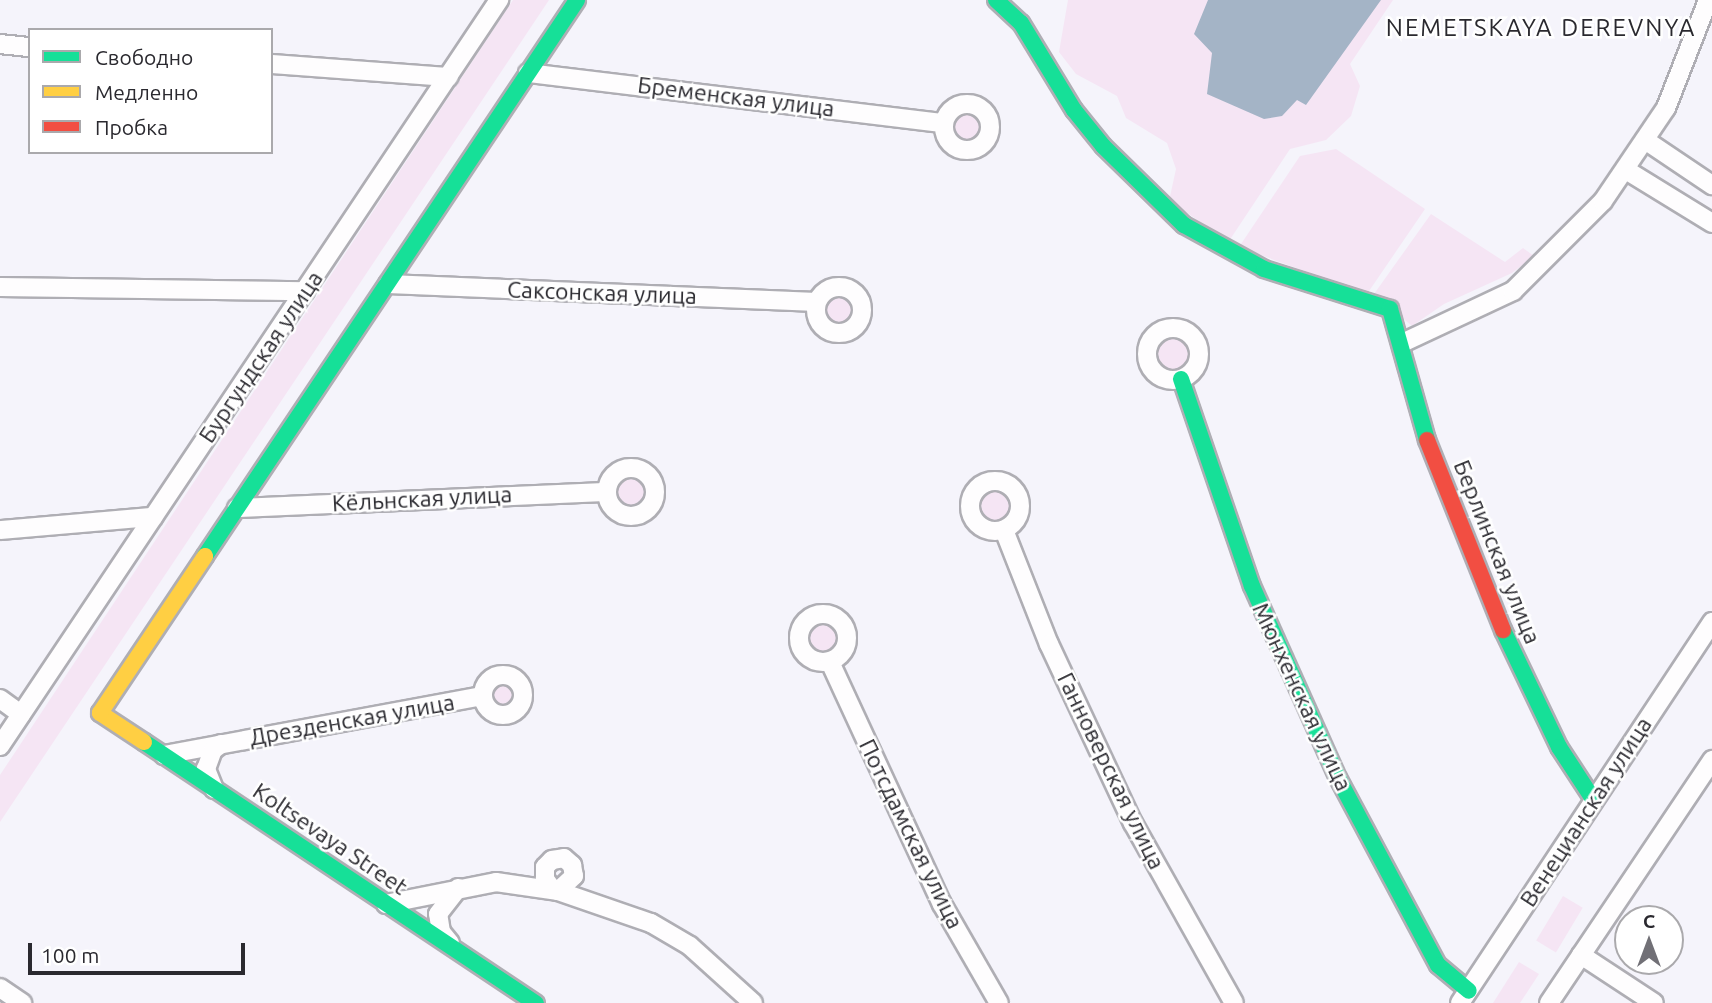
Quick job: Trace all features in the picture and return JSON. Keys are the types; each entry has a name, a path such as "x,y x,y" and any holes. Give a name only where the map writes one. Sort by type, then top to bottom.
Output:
{"street":[{"name":"Бургундская улица","path":"0,746 499,0"},
{"path":"237,508 577,0"},
{"name":"Берлинская улица","path":"996,0 1021,23 1074,110 1103,146 1184,225 1264,269 1390,309 1402,343 1427,440 1462,533 1525,681 1559,747 1593,799"},
{"path":"1402,343 1513,291 1603,201 1665,108 1708,0"},
{"path":"0,44 28,47"},
{"path":"273,64 449,77"},
{"name":"Бременская улица","path":"528,73 943,123"},
{"path":"1645,140 1712,185"},
{"path":"1626,170 1712,223"},
{"name":"Саксонская улица","path":"388,284 817,302"},
{"path":"0,287 305,291"},
{"name":"Мюнхенская улица","path":"1181,379 1252,586 1338,778 1438,965 1464,997"},
{"name":"Кёльнская улица","path":"237,508 607,492"},
{"name":"Koltsevaya Street","path":"237,508 100,713 536,1003"},
{"path":"0,530 153,517"},
{"name":"Ганноверская улица","path":"1004,530 1049,644 1133,823 1234,1003"},
{"name":"Венецианская улица","path":"1464,997 1712,622"},
{"name":"Потсдамская улица","path":"830,663 942,904 999,1003"},
{"name":"Дрезденская улица","path":"164,755 482,696"},
{"path":"0,699 21,714"},
{"name":"Дрезденская улица","path":"215,790 206,769 213,750 221,744"},
{"path":"1549,1003 1712,760"},
{"path":"386,904 496,882 556,890 651,923 690,946 753,1003"},
{"path":"454,949 441,932 438,914 458,888"},
{"path":"1581,955 1654,1003"},
{"path":"0,988 22,1003"}],"shaded area":[{"path":"513,0 549,0 0,822 0,775"},
{"path":"1068,0 1393,0 1350,64 1360,86 1351,116 1326,140 1290,149 1229,241 1169,201 1176,169 1167,143 1126,118 1117,96 1076,74 1059,52"},
{"path":"965,110 977,115 982,127 977,139 965,144 953,139 948,127 953,115"},
{"path":"1336,149 1425,209 1367,294 1239,247 1300,156"},
{"path":"1431,214 1505,262 1523,248 1534,256 1512,273 1444,304 1412,326 1374,294"},
{"path":"840,293 852,298 857,310 852,322 840,327 828,322 823,310 828,298"},
{"path":"1173,337 1185,342 1190,354 1185,366 1173,371 1161,366 1156,354 1161,342"},
{"path":"632,475 644,480 649,492 644,504 632,509 620,504 615,492 620,480"},
{"path":"995,489 1007,494 1012,506 1007,518 995,523 983,518 978,506 983,494"},
{"path":"823,621 835,626 840,638 835,650 823,655 811,650 806,638 811,626"},
{"path":"503,682 512,686 516,695 512,704 503,708 494,704 490,695 494,686"},
{"path":"1563,896 1583,908 1556,952 1536,941"},
{"path":"1519,962 1539,974 1520,1003 1493,1003"}],"water":[{"path":"1208,0 1381,0 1306,105 1297,100 1282,116 1264,119 1207,94 1212,53 1194,34"}],"traffic: fast":[{"path":"205,556 577,0"},
{"path":"996,0 1021,23 1074,110 1103,146 1184,225 1264,269 1390,309 1427,440"},
{"path":"1181,379 1252,586 1338,778 1438,965 1469,991"},
{"path":"1503,630 1559,747 1593,799"},
{"path":"144,742 536,1003"}],"traffic: slow":[{"path":"144,742 100,713 205,556"}],"traffic: jam":[{"path":"1427,440 1503,630"}],"district":[{"name":"NEMETSKAYA DEREVNYA","path":"1541,28"}]}
